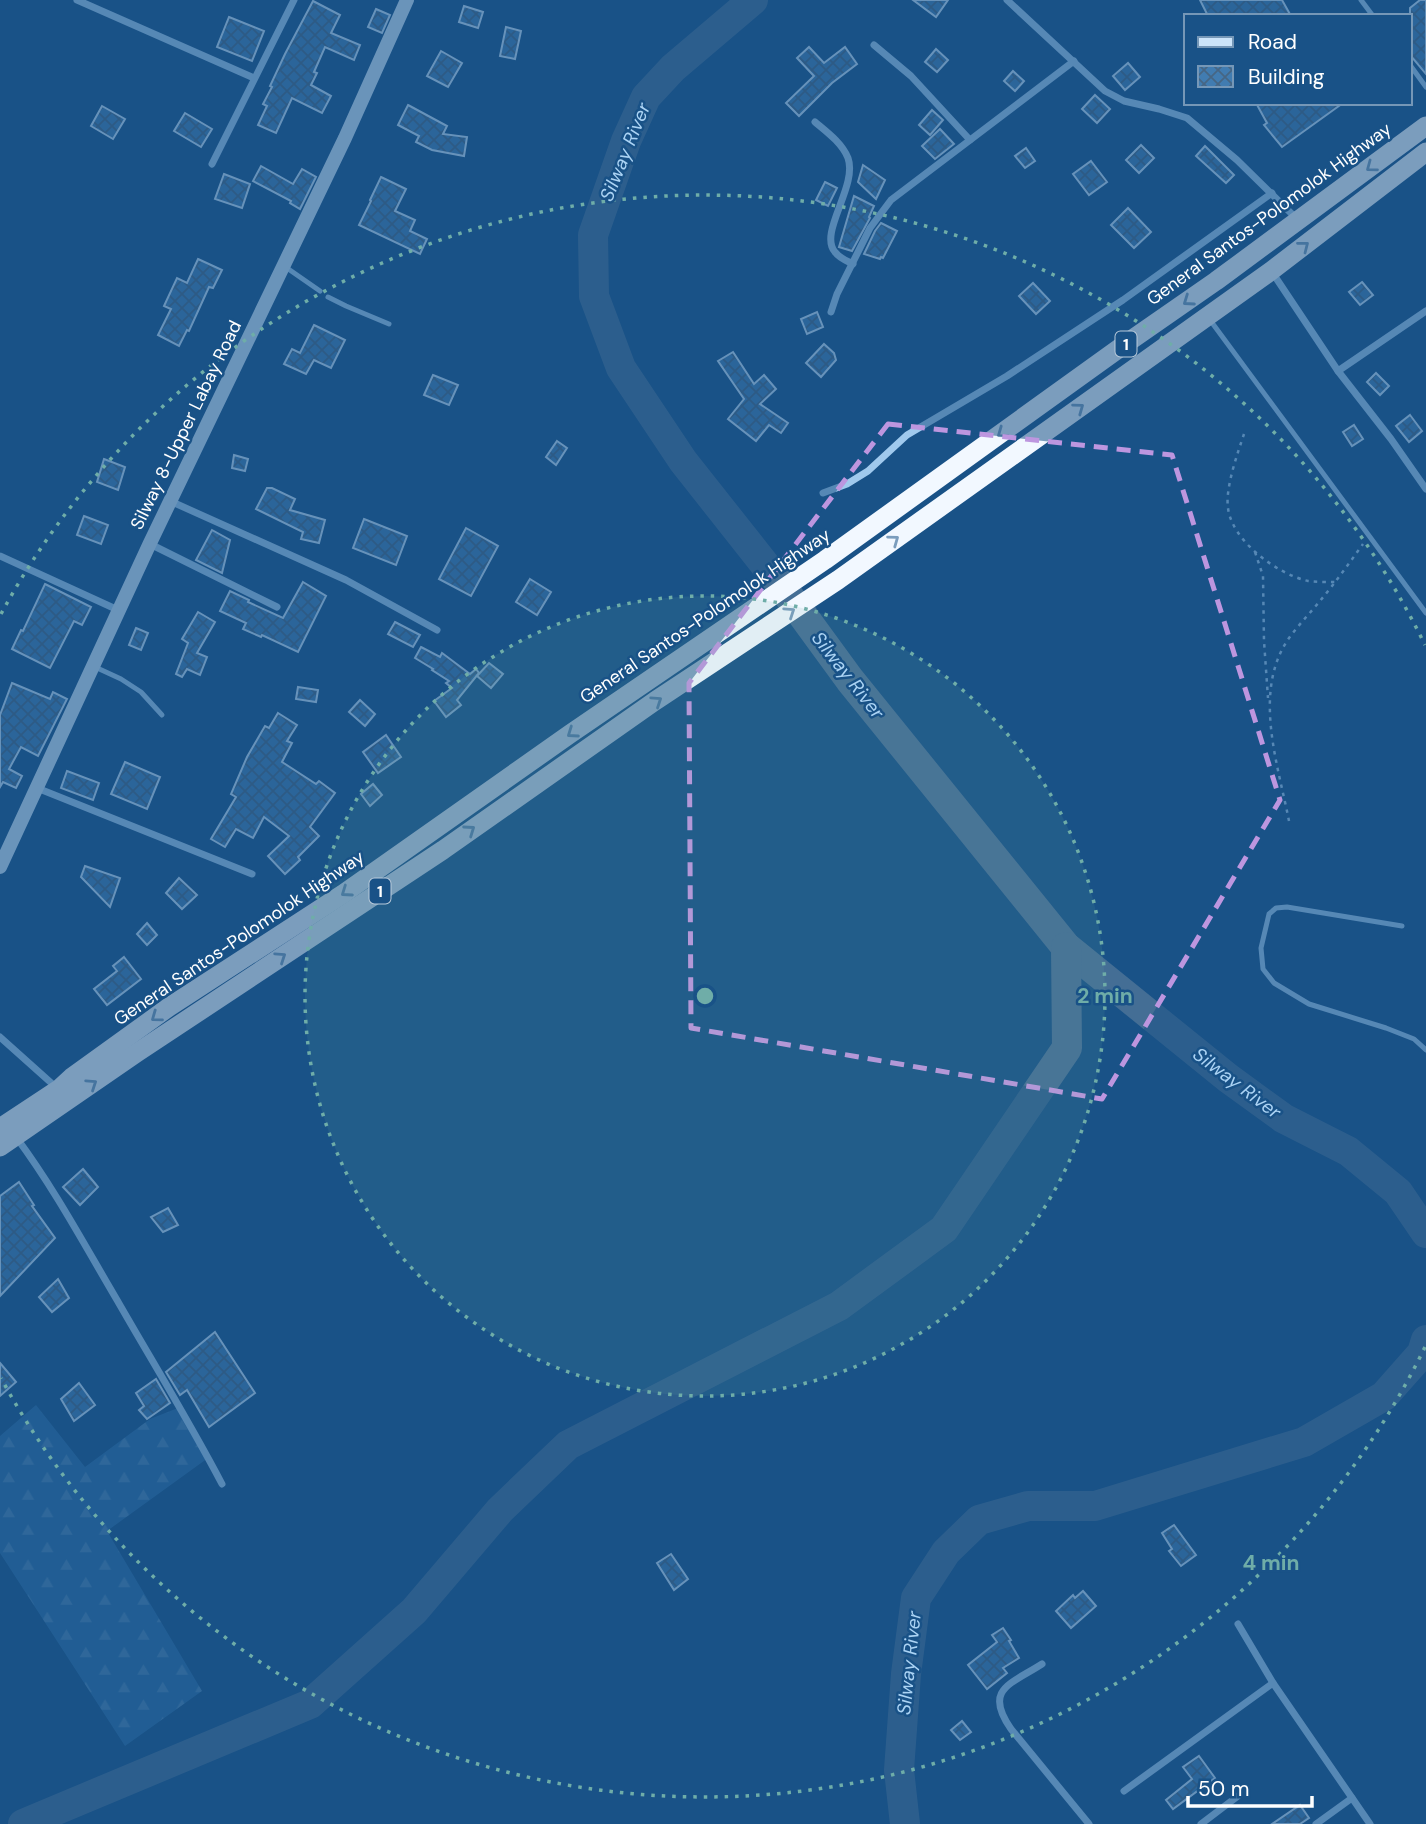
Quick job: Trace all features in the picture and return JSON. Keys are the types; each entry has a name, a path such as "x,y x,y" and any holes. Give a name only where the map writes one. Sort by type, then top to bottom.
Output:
{"highway":[{"name":"General Santos-Polomolok Highway","path":"5,1137 72,1077 169,1007 343,894 604,710 825,559 1216,281 1426,126"},
{"name":"1","path":"5,1137 443,849 655,701 838,580 1272,271 1426,152"}],"main road":[{"name":"Silway 8-Upper Labay Road","path":"0,867 118,610 345,138 408,0"}],"street":[{"path":"77,0 254,78"},
{"path":"212,164 293,0"},
{"path":"1007,0 1105,91 1124,101 1187,118 1228,152 1298,221"},
{"path":"874,45 911,76 970,139"},
{"path":"831,312 837,294 870,228 891,200 1074,61"},
{"path":"816,122 834,138 850,165 849,183 831,230 831,242 832,250 838,256 853,264"},
{"path":"823,493 847,484 868,471 907,435 1007,376 1123,300 1272,193"},
{"path":"1272,271 1339,371 1426,489"},
{"path":"1339,371 1426,311"},
{"path":"170,501 346,580 437,630"},
{"path":"150,543 277,607"},
{"path":"0,556 118,610"},
{"path":"36,788 251,874"},
{"path":"0,1037 59,1089"},
{"path":"5,1137 40,1169 193,1429 222,1484"},
{"path":"1238,1624 1273,1683 1370,1824"},
{"path":"1042,1664 1003,1690 999,1706 1002,1716 1089,1824"},
{"path":"1124,1791 1273,1683"},
{"path":"1201,1824 1238,1796"},
{"path":"1316,1824 1352,1798"}],"lane":[{"path":"1412,68 1426,87"},
{"path":"284,266 320,291"},
{"path":"328,297 389,324"},
{"path":"1208,316 1426,613"},
{"path":"92,666 121,679 141,692 162,715"},
{"path":"1402,926 1287,907 1276,908 1269,914 1261,948 1263,970 1274,984 1309,1004 1414,1039 1426,1050"}],"path":[{"path":"1244,433 1231,478 1228,508 1238,534 1254,551 1279,570 1308,581 1335,582"},
{"path":"1269,701 1276,662 1289,639 1369,536"},
{"path":"1254,551 1263,576 1270,727 1289,821"}],"highlighted area":[{"path":"888,424 1172,455 1280,800 1102,1099 691,1028 689,683"}],"green space":[{"path":"36,1405 85,1467 150,1419 178,1408 208,1458 107,1531 202,1691 125,1746 0,1553 0,1436"}],"building":[{"path":"913,0 948,0 936,17"},
{"path":"1200,0 1282,0 1290,14 1207,14"},
{"path":"1420,0 1426,0 1426,74 1412,57 1410,8"},
{"path":"313,1 340,15 331,33 360,45 354,60 325,47 311,85 331,96 322,113 292,98 276,133 258,125 267,106 263,104"},
{"path":"464,6 483,12 478,28 459,22"},
{"path":"376,9 390,15 382,33 368,27"},
{"path":"229,17 264,31 252,61 217,47"},
{"path":"506,27 521,31 515,59 500,56"},
{"path":"809,47 824,63 845,47 857,64 832,83 799,116 786,103 814,76 797,58"},
{"path":"936,49 948,60 937,72 925,62"},
{"path":"441,51 462,63 448,87 427,76"},
{"path":"1128,63 1140,77 1125,90 1113,76"},
{"path":"1013,71 1024,81 1015,91 1004,81"},
{"path":"1095,95 1110,109 1097,123 1082,109"},
{"path":"408,105 447,126 443,134 467,137 464,156 432,150 416,142 419,136 398,125"},
{"path":"1257,105 1340,105 1282,147 1264,125 1267,123"},
{"path":"102,106 125,119 113,139 91,126"},
{"path":"932,110 943,120 930,135 919,125"},
{"path":"185,113 212,129 201,147 174,131"},
{"path":"940,129 954,144 935,159 922,146"},
{"path":"1141,145 1154,158 1139,173 1126,160"},
{"path":"1205,146 1234,175 1226,183 1196,156"},
{"path":"1026,148 1035,161 1025,168 1015,156"},
{"path":"1091,161 1107,182 1089,195 1073,174"},
{"path":"863,165 885,180 876,199 858,182"},
{"path":"261,166 293,184 302,169 316,177 300,209 290,203 291,201 253,181"},
{"path":"224,174 250,184 242,208 215,199"},
{"path":"381,177 406,189 395,211 415,220 410,231 427,239 420,254 359,225"},
{"path":"825,182 837,188 828,206 816,200"},
{"path":"854,196 874,206 852,251 839,247"},
{"path":"1128,208 1151,232 1134,248 1111,225"},
{"path":"881,223 897,231 880,259 864,254"},
{"path":"198,259 222,270 213,288 209,287 189,331 187,330 179,346 158,335 171,309 164,306 177,278 187,283"},
{"path":"1362,282 1373,295 1360,305 1349,292"},
{"path":"1033,283 1050,301 1036,314 1019,296"},
{"path":"817,312 823,327 807,334 801,319"},
{"path":"314,325 345,340 331,368 314,360 306,374 284,364 292,349 300,353"},
{"path":"824,344 834,353 836,360 821,377 806,363"},
{"path":"733,352 754,384 764,375 776,389 760,404 788,423 781,433 769,425 756,441 728,419 744,399 718,361"},
{"path":"1376,373 1389,386 1380,395 1367,382"},
{"path":"433,375 458,385 449,405 424,395"},
{"path":"1410,415 1422,431 1409,442 1396,426"},
{"path":"1354,425 1363,439 1352,446 1343,432"},
{"path":"557,441 567,448 556,465 546,457"},
{"path":"234,455 248,459 245,471 232,468"},
{"path":"104,459 125,467 118,490 97,482"},
{"path":"267,488 295,499 290,510 325,520 319,543 301,539 303,532 256,509"},
{"path":"84,516 108,525 101,544 77,535"},
{"path":"364,519 407,536 396,565 353,548"},
{"path":"466,528 498,546 471,596 439,579"},
{"path":"212,530 230,540 222,573 196,560"},
{"path":"530,579 551,592 537,615 516,602"},
{"path":"303,582 326,596 298,652 243,629 246,623 220,611 230,591 283,618"},
{"path":"45,584 91,607 82,625 74,621 50,668 12,649"},
{"path":"198,612 215,622 197,653 207,657 200,675 187,669 182,677 176,674 188,643 182,639"},
{"path":"395,622 420,635 413,647 388,634"},
{"path":"136,628 148,633 141,650 129,645"},
{"path":"421,647 440,657 442,653 470,674 476,669 479,673 457,700 461,705 446,717 434,701 452,688 446,683 449,681 415,658"},
{"path":"489,663 503,674 491,688 477,676"},
{"path":"12,683 50,699 53,692 67,699 38,756 21,747 9,769 22,776 16,788 3,782 0,787 0,715"},
{"path":"298,687 318,690 316,702 296,699"},
{"path":"360,700 375,714 365,726 349,712"},
{"path":"278,713 297,725 287,741 292,743 282,762 316,784 319,781 335,793 310,827 319,836 285,874 268,856 289,836 264,817 253,838 236,829 225,847 211,839 236,797 231,794 247,757 265,726 269,728"},
{"path":"386,735 401,757 378,773 363,752"},
{"path":"125,762 160,777 147,809 111,794"},
{"path":"67,771 99,783 93,800 61,788"},
{"path":"373,784 382,795 370,806 361,794"},
{"path":"85,866 120,878 110,907 81,877"},
{"path":"179,878 197,895 182,909 166,893"},
{"path":"147,923 157,935 147,945 137,934"},
{"path":"124,957 141,979 107,1005 94,989 117,971 113,966"},
{"path":"83,1169 98,1187 80,1205 63,1187"},
{"path":"19,1182 55,1238 0,1296 0,1196"},
{"path":"168,1208 178,1225 163,1232 151,1217"},
{"path":"58,1279 69,1298 52,1312 39,1297"},
{"path":"215,1332 255,1393 209,1427 187,1390 180,1395 166,1372"},
{"path":"0,1363 16,1382 0,1396"},
{"path":"156,1379 170,1403 147,1419 139,1410 144,1406 136,1393"},
{"path":"79,1383 95,1405 74,1421 61,1399"},
{"path":"1174,1525 1196,1555 1181,1566 1169,1551 1172,1549 1162,1533"},
{"path":"671,1554 688,1579 674,1590 657,1563"},
{"path":"1083,1591 1096,1606 1071,1628 1056,1611 1073,1595 1075,1598"},
{"path":"1003,1628 1019,1658 1003,1668 1007,1673 987,1689 968,1665 997,1642 992,1635"},
{"path":"962,1721 971,1732 960,1740 951,1730"},
{"path":"1199,1756 1215,1778 1173,1809 1166,1800 1192,1779 1183,1767"},
{"path":"1300,1805 1309,1818 1300,1824 1272,1824"}],"waterway":[{"name":"Silway River","path":"753,0 673,68 646,97 626,141 593,235 594,296 621,368 683,461 777,580 850,680 1066,947 1228,1078 1283,1118 1348,1151 1398,1192 1426,1233"},
{"path":"23,1824 310,1704 414,1611 500,1510 568,1445 839,1306 944,1229 1067,1048 1066,947"},
{"name":"Silway River","path":"905,1824 899,1770 906,1674 916,1598 946,1552 979,1520 1028,1506 1095,1506 1304,1442 1384,1396 1422,1353 1426,1340"}]}
